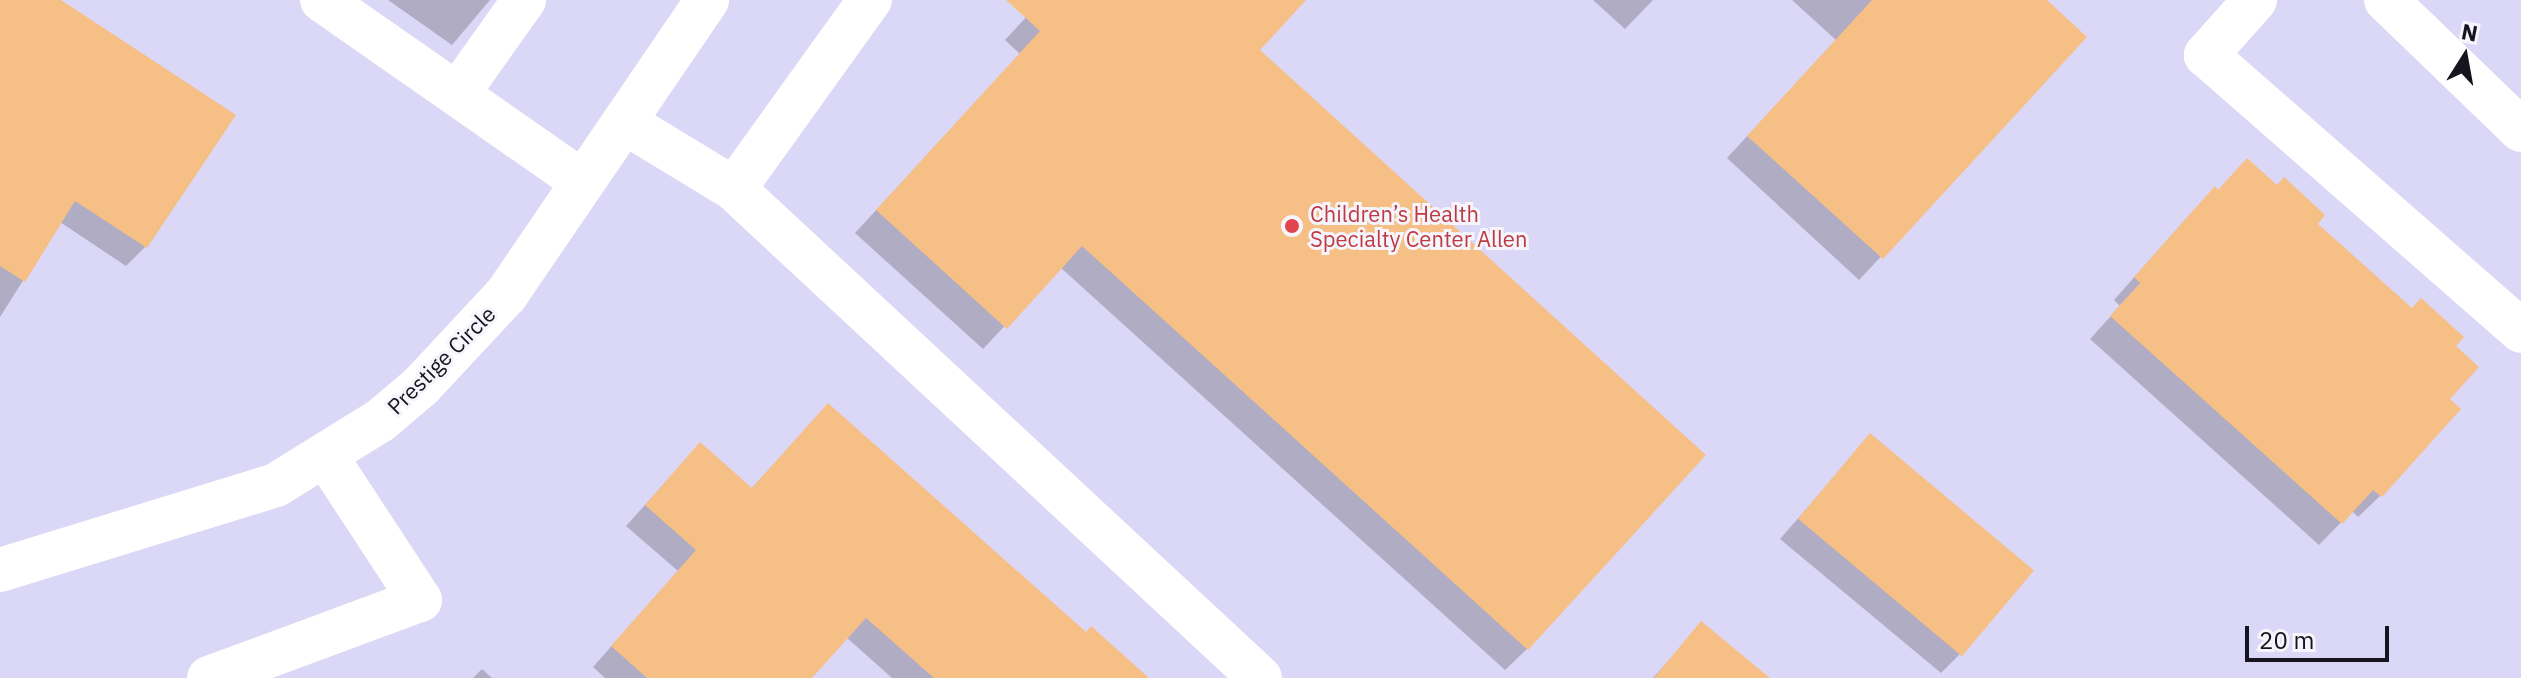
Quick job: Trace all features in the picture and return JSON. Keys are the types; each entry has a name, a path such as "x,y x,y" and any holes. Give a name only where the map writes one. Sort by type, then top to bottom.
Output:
{"street":[{"path":"322,0 583,182"},
{"path":"458,93 524,0"},
{"name":"Prestige Circle","path":"0,570 276,485 381,420 421,386 506,295 707,0"},
{"path":"734,189 870,0"},
{"path":"2255,0 2206,55 2521,331"},
{"path":"2386,0 2514,110"},
{"path":"624,122 734,189 1260,678"},
{"path":"209,678 420,600 325,455"}],"shaded area":[{"path":"0,0 2521,0 2521,678 0,678"}],"building":[{"path":"0,0 61,0 236,115 147,248 75,201 25,282 0,266"},
{"path":"1006,0 1306,0 1260,50 1706,455 1528,650 1082,246 1007,329 876,210 1040,31"},
{"path":"1872,0 2047,0 2087,37 1883,259 1747,136"},
{"path":"2247,158 2277,185 2284,177 2325,215 2318,224 2412,308 2421,298 2464,337 2456,346 2479,367 2450,399 2461,409 2382,497 2373,490 2342,524 2110,316 2140,283 2134,277 2215,186 2218,190"},
{"path":"828,403 1086,632 1091,626 1149,678 934,678 866,618 812,678 647,678 611,646 696,550 645,505 700,442 752,488"},
{"path":"1870,433 2034,571 1962,656 1798,519"},
{"path":"1701,621 1770,678 1654,678"}],"place":[{"name":"Children’s Health Specialty Center Allen","path":"1292,226"}]}
